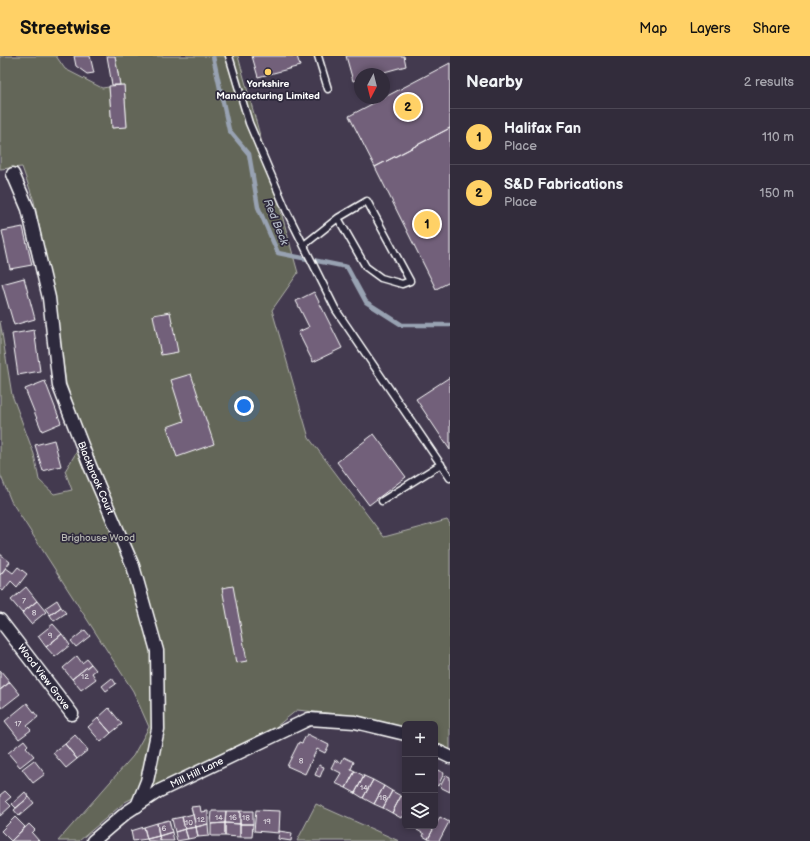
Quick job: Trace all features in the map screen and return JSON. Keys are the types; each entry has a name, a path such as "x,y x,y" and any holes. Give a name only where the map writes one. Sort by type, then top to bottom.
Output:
{"street":[{"name":"Blackbrook Court","path":"13,174 28,209 49,298 59,386 90,466 132,566 157,651 158,729 147,781 137,806"},
{"name":"Wood View Grove","path":"0,620 72,714"},
{"name":"Mill Hill Lane","path":"93,841 127,812 160,791 309,720 355,722 402,733"},
{"path":"438,752 450,758"}],"lane":[{"path":"230,56 249,123 287,212 336,310 450,478"},
{"path":"318,56 328,89"},
{"path":"305,247 338,218 367,201 410,281 402,284 381,278 366,267 338,218"},
{"path":"382,501 440,464"}],"green space":[{"name":"Brighouse Wood","path":"0,56 56,56 65,69 102,88 109,87 112,128 127,126 124,85 120,85 115,56 238,56 298,273 272,310 309,438 384,537 447,520 450,524 450,750 438,744 438,721 402,721 402,728 354,716 297,710 267,734 172,778 125,802 79,841 58,841 133,756 149,727 133,691 11,501 0,474 0,321 12,395 34,454 39,480 54,494 72,490 65,471 85,438 66,383 54,298 34,201 22,167 0,169"},
{"path":"316,804 399,841 297,841"}],"building":[{"path":"74,56 90,56 94,73 87,74 76,66"},
{"path":"107,56 115,56 120,85 112,85"},
{"name":"Yorkshire Manufacturing Limited","path":"252,56 297,56 300,66 258,77"},
{"path":"346,56 404,56 406,66 390,70 390,68 354,68 353,81"},
{"path":"450,63 450,128 375,167 349,116 372,104 390,104 390,94"},
{"path":"124,85 127,127 112,128 109,86"},
{"path":"450,128 450,282 436,289 375,167"},
{"path":"23,227 32,265 10,269 2,231"},
{"path":"24,278 35,319 14,325 2,284"},
{"path":"314,292 342,348 313,362 298,332 309,327 296,301"},
{"path":"170,312 178,352 161,355 153,315"},
{"path":"34,330 40,371 18,375 12,334"},
{"path":"191,374 214,444 177,457 167,427 184,421 171,380"},
{"path":"450,377 450,450 416,399"},
{"path":"45,381 61,423 42,431 25,389"},
{"path":"374,434 406,477 369,505 337,462"},
{"path":"54,440 61,466 43,471 35,445"},
{"path":"0,554 10,562 0,575"},
{"path":"18,567 27,574 17,587 11,581 3,591 0,589 0,575 6,568 13,573"},
{"path":"233,586 247,661 236,663 222,588"},
{"path":"26,587 37,601 22,613 11,600"},
{"path":"57,600 61,607 50,615 45,608"},
{"path":"37,601 46,612 31,624 22,613"},
{"path":"61,607 66,613 54,621 50,615"},
{"path":"53,624 62,634 46,647 38,636"},
{"path":"85,630 90,636 76,647 71,641"},
{"path":"62,634 70,645 55,657 46,647"},
{"path":"77,656 82,663 87,659 91,664 72,679 63,668"},
{"path":"91,664 96,670 92,673 96,679 81,690 72,679"},
{"path":"0,670 10,682 0,690"},
{"path":"112,678 116,684 106,691 102,686"},
{"path":"10,682 20,694 2,708 0,705 0,690"},
{"path":"27,703 38,717 27,726 31,730 19,739 5,721"},
{"path":"109,708 122,724 111,733 98,718"},
{"path":"98,718 111,733 101,742 88,727"},
{"path":"307,734 329,745 325,753 317,749 305,774 287,766 299,742 302,743"},
{"path":"75,735 88,750 77,759 65,744"},
{"path":"24,740 28,745 26,747 34,756 20,767 8,753"},
{"path":"65,744 77,759 66,768 53,753"},
{"path":"344,757 354,762 351,769 355,771 346,788 335,783 341,773 331,768 335,760 341,763"},
{"path":"34,760 45,774 33,783 22,769"},
{"path":"319,765 324,767 320,777 315,775"},
{"path":"438,770 444,773 438,786"},
{"path":"355,771 364,776 355,793 346,788"},
{"path":"446,775 450,777 450,792 440,787"},
{"path":"364,776 373,780 363,798 355,793"},
{"path":"373,780 384,786 374,804 363,798"},
{"path":"384,786 392,791 383,808 374,804"},
{"path":"5,791 11,797 6,801 11,806 0,816 0,795"},
{"path":"392,791 401,796 392,813 383,808"},
{"path":"25,792 29,797 16,808 12,804"},
{"path":"401,796 402,796 401,818 392,813"},
{"path":"29,797 34,803 19,816 14,810"},
{"path":"200,806 201,812 208,811 208,824 196,827 191,807"},
{"path":"256,810 280,811 279,833 254,831"},
{"path":"212,811 226,811 225,823 211,824"},
{"path":"226,811 240,811 240,824 225,823"},
{"path":"240,811 253,811 253,824 240,824"},
{"path":"193,814 196,827 185,829 182,817"},
{"path":"15,817 25,827 11,841 1,831"},
{"path":"182,817 185,829 175,832 172,819"},
{"path":"440,817 449,822 439,841 432,841 428,839 433,829 438,829 438,821"},
{"path":"169,820 172,832 159,836 157,823"},
{"path":"157,823 159,836 147,839 144,827"},
{"path":"225,823 240,824 240,837 225,836"},
{"path":"225,823 225,836 211,836 211,824"},
{"path":"29,824 35,830 32,833 39,841 11,841"},
{"path":"208,824 209,836 198,837 196,827"},
{"path":"240,824 253,824 252,837 240,837"},
{"path":"144,827 147,839 133,841 131,831"},
{"path":"196,827 198,837 188,839 185,829"},
{"path":"185,829 188,839 177,841 175,832"},
{"path":"433,829 428,839 423,836 424,834 417,830"},
{"path":"279,831 292,833 291,841 278,839"},
{"path":"172,832 174,841 161,841 159,836"},
{"path":"159,836 161,841 148,841 147,839"}],"waterway":[{"name":"Red Beck","path":"213,56 229,130 249,154 258,207 278,253 347,267 366,302 402,325 450,325"}],"place":[{"name":"Yorkshire Manufacturing Limited","path":"268,72"},
{"name":"S&D Fabrications","path":"408,107"},
{"name":"Halifax Fan","path":"427,224"}]}
